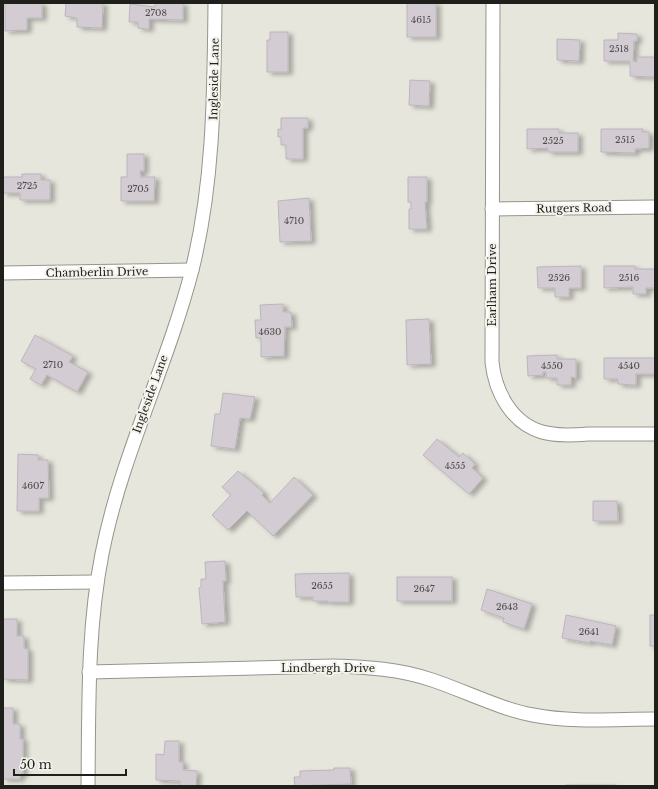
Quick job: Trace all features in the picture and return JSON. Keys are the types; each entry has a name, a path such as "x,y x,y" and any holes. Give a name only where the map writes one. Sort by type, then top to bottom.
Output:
{"street":[{"name":"Ingleside Lane","path":"88,786 89,672 92,618 97,582 109,520 120,480 175,327 192,270 202,222 212,145 215,3"},
{"name":"Earlham Drive","path":"493,3 493,377 500,396 512,413 523,422 541,432 562,435 655,434"},
{"name":"Rutgers Road","path":"492,209 655,207"},
{"name":"Chamberlin Drive","path":"3,273 192,270"},
{"path":"3,583 97,582"},
{"name":"Lindbergh Drive","path":"89,672 333,666 369,667 404,672 532,715 578,720 655,719"}],"building":[{"path":"5,3 42,3 42,18 27,18 27,30 5,31"},
{"path":"66,3 103,3 102,28 77,27 77,18 65,16"},
{"path":"155,3 183,3 183,20 149,19 149,29 138,28 138,22 129,22 130,4 155,7"},
{"path":"407,3 436,3 436,37 407,37"},
{"path":"270,32 288,32 288,72 267,72 267,40 270,40"},
{"path":"618,33 637,34 637,41 634,41 633,61 637,62 637,57 655,57 655,77 630,76 630,61 604,61 604,40 618,40"},
{"path":"557,39 580,40 579,61 557,60"},
{"path":"410,80 430,81 429,106 409,105"},
{"path":"281,118 308,118 308,128 303,128 303,159 286,159 286,145 281,145 281,137 278,137 278,129 281,130"},
{"path":"527,129 559,129 559,133 578,133 578,152 548,152 548,148 527,149"},
{"path":"601,129 643,129 642,132 649,132 649,148 635,149 635,153 601,152"},
{"path":"127,154 144,154 144,171 140,171 141,177 155,177 154,201 121,201 121,177 127,177"},
{"path":"22,174 41,174 41,180 50,180 50,200 20,200 20,193 3,193 3,177 22,177"},
{"path":"408,177 427,177 427,202 425,202 427,229 409,229 409,209 411,209 411,202 408,202"},
{"path":"309,198 311,241 280,242 278,201"},
{"path":"581,266 581,288 569,288 569,297 555,297 555,288 538,288 537,267"},
{"path":"604,266 635,266 635,269 655,269 655,288 646,288 646,294 633,294 633,287 604,288"},
{"path":"283,304 283,312 291,312 292,327 285,327 284,356 261,357 261,338 256,338 255,320 261,320 260,305"},
{"path":"429,319 431,364 407,365 406,320"},
{"path":"35,335 73,356 69,362 88,372 77,392 47,375 41,385 30,379 36,369 21,361"},
{"path":"557,355 557,359 576,359 576,378 571,377 571,385 557,385 557,378 546,378 546,372 543,372 543,375 528,376 527,356"},
{"path":"604,358 655,358 655,374 636,374 636,385 618,384 618,379 604,379"},
{"path":"223,393 255,397 250,419 240,418 235,449 211,446 215,414 220,414"},
{"path":"437,439 459,457 463,453 475,464 472,468 483,478 469,494 423,455"},
{"path":"18,454 38,455 38,460 48,460 49,498 39,498 39,511 17,511"},
{"path":"238,471 264,493 262,495 270,503 294,477 313,495 273,536 247,511 228,530 212,515 231,495 222,487"},
{"path":"593,501 617,501 618,521 593,521"},
{"path":"225,561 226,581 223,581 225,622 202,624 199,588 201,587 201,579 206,579 205,562"},
{"path":"349,573 349,602 313,601 313,597 296,597 295,574"},
{"path":"397,577 452,577 452,601 397,601"},
{"path":"487,589 532,604 524,629 503,622 504,618 481,610"},
{"path":"566,615 616,626 612,645 562,638"},
{"path":"650,615 655,615 655,646 650,646"},
{"path":"3,619 17,619 17,636 24,636 24,648 28,649 28,680 3,679"},
{"path":"3,708 13,708 13,724 20,724 20,739 23,739 23,774 20,774 20,779 3,779"},
{"path":"165,741 179,741 179,762 183,762 183,770 197,771 196,786 180,786 180,781 156,780 156,754 164,755"},
{"path":"334,768 350,768 351,784 295,786 294,777 300,777 300,771 334,770"},
{"path":"615,785 615,786 566,786"}]}
